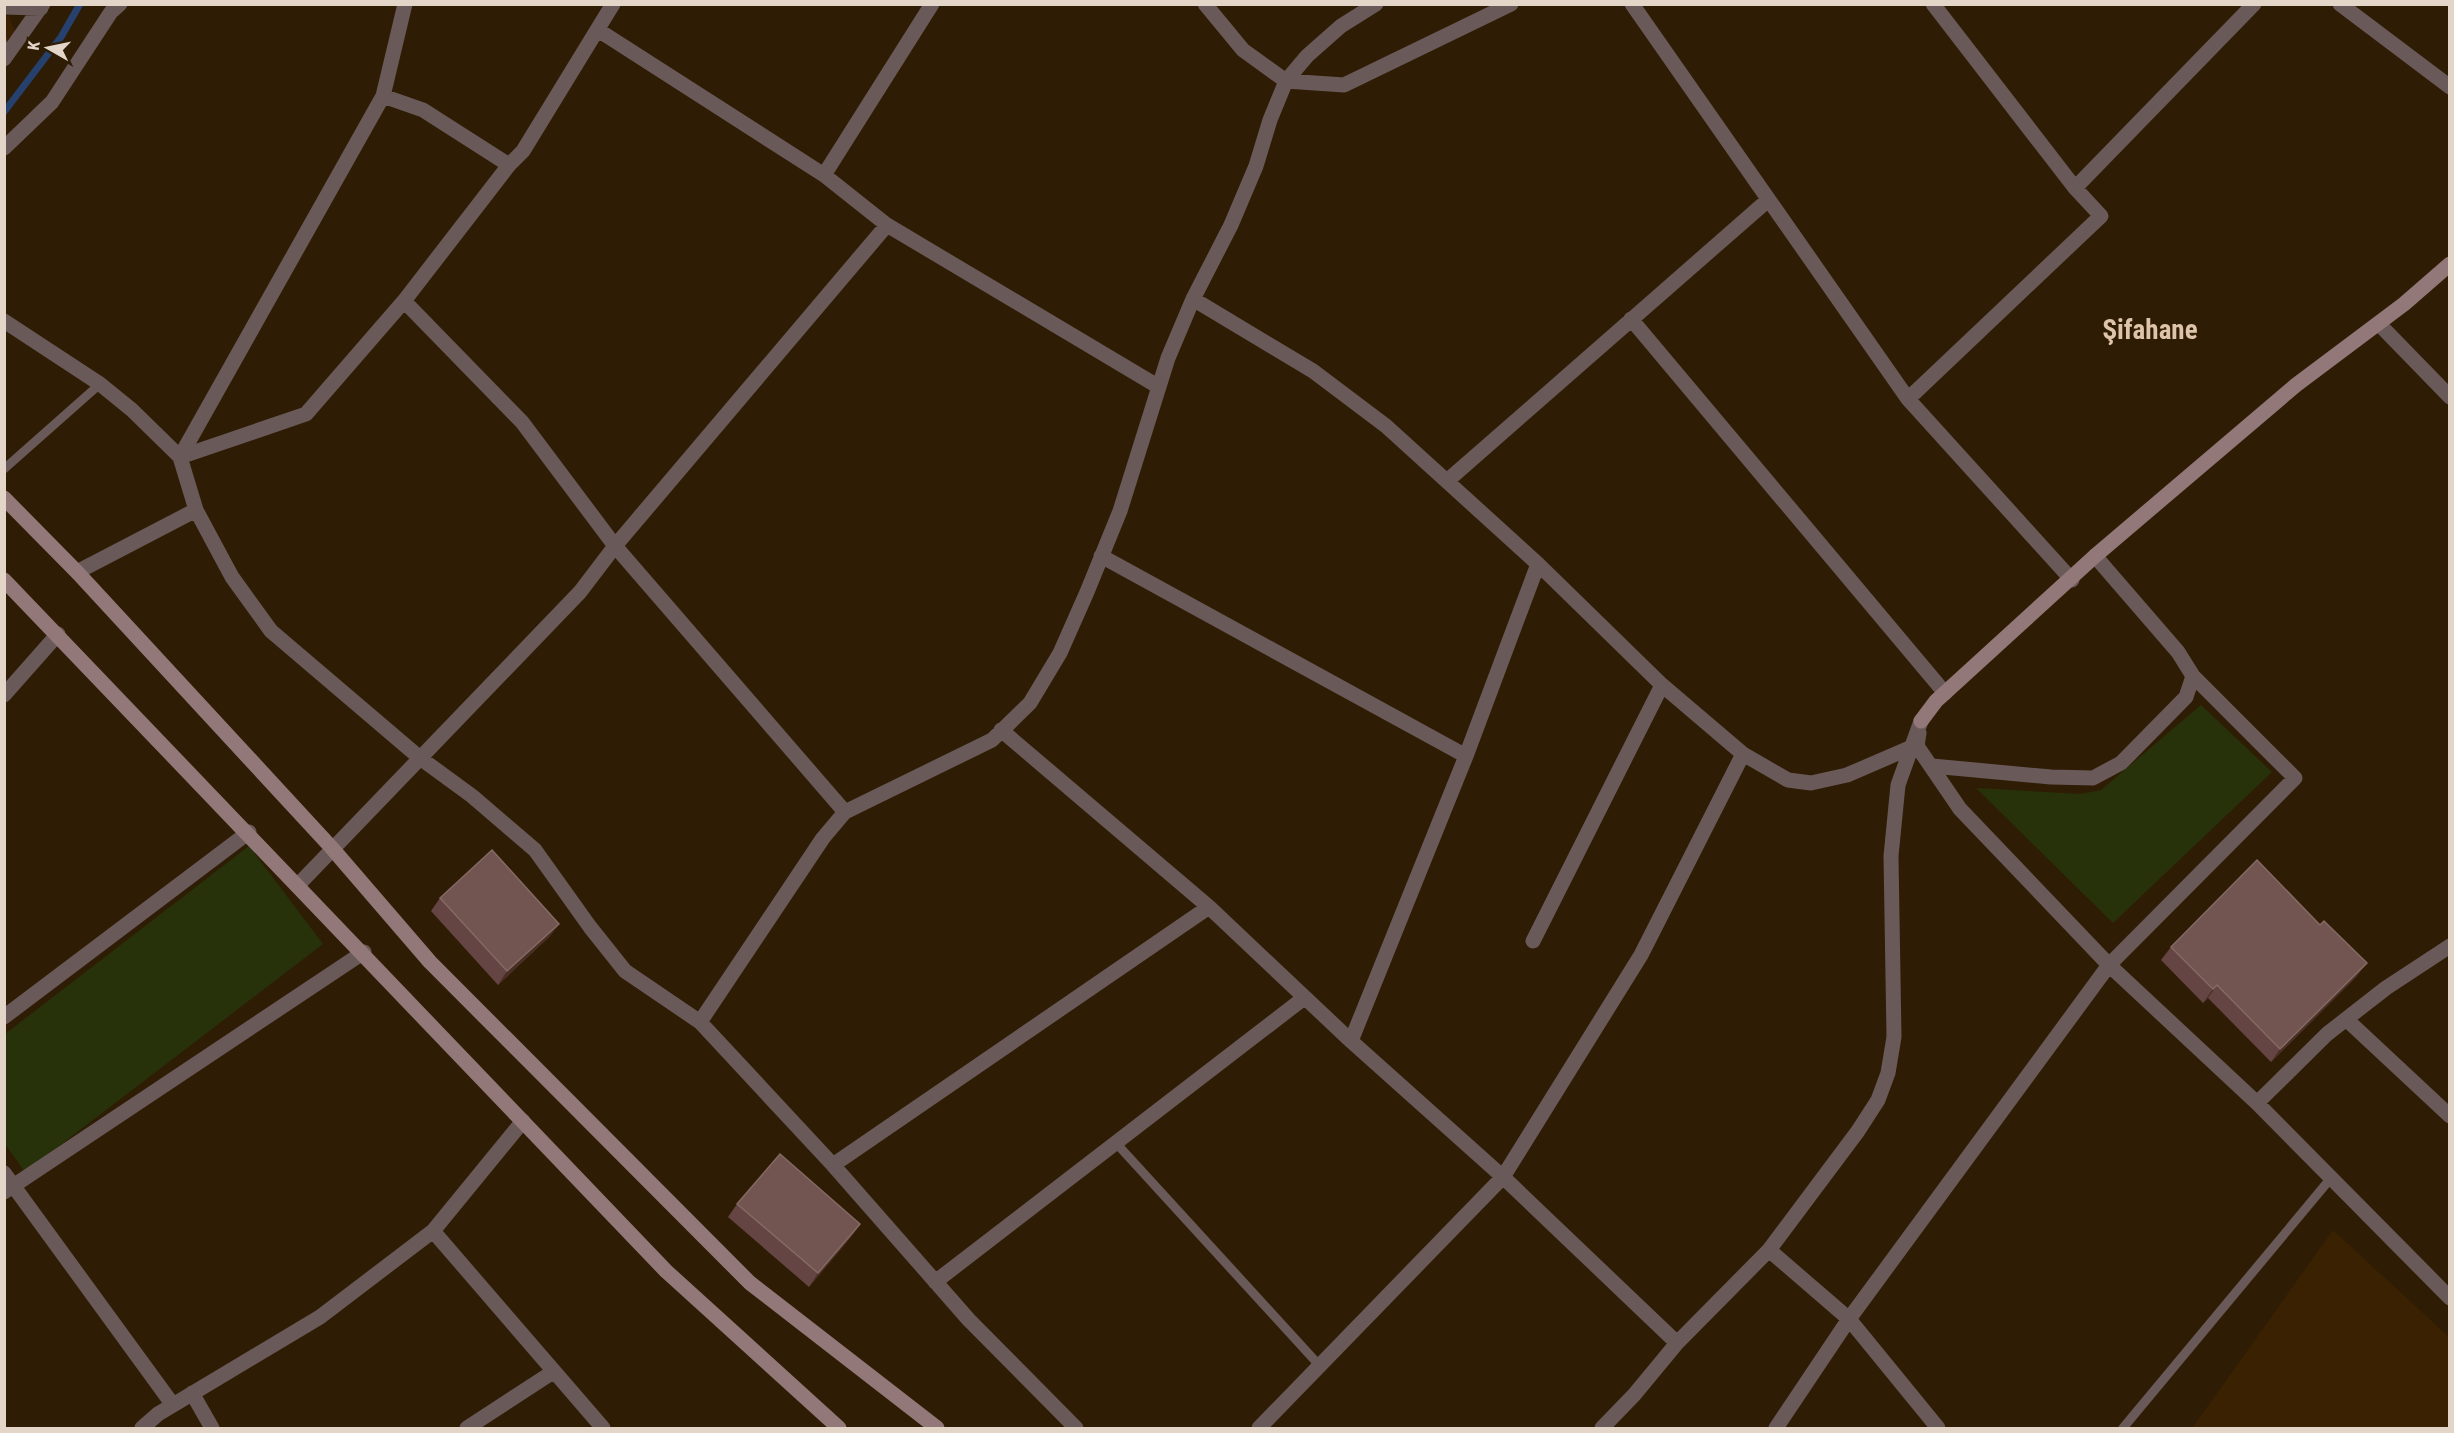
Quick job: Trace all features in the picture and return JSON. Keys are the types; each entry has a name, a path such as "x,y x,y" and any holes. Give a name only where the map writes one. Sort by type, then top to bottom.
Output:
{"main road":[{"path":"1921,721 1945,693 2072,580 2095,556 2296,385 2379,324 2450,264"},
{"path":"4,498 77,572 332,847 430,962 750,1283 937,1428"},
{"path":"4,579 299,884 666,1270 831,1426"}],"street":[{"path":"4,148 52,102 111,12 120,4"},
{"path":"180,457 383,96 405,4"},
{"path":"180,457 306,414 404,301 509,165 523,151 613,4"},
{"path":"824,175 932,4"},
{"path":"1205,4 1243,50 1286,81 1344,85 1511,4"},
{"path":"700,1022 823,838 845,812 992,740 1030,703 1060,653 1120,511 1159,387 1193,299 1240,206 1286,81 1307,56 1341,26 1376,4"},
{"path":"1632,4 1908,399 2072,580"},
{"path":"1908,399 2101,216 2075,188 1933,4"},
{"path":"2075,188 2254,4"},
{"path":"2340,4 2450,87"},
{"path":"4,7 42,7"},
{"path":"4,59 42,7"},
{"path":"598,30 824,175 887,225 1159,387"},
{"path":"383,96 423,110 509,165"},
{"path":"1447,481 1768,200"},
{"path":"299,884 332,847 580,592 615,546 887,225"},
{"path":"1193,299 1313,371 1386,426 1538,564 1662,685 1743,754 1788,780 1811,783 1847,775 1912,747"},
{"path":"404,301 522,422 615,546 845,812"},
{"path":"1631,319 1945,693"},
{"path":"4,321 100,384 180,457 196,510 232,577 271,631 420,758 472,796 535,850 590,927 625,971 700,1022 834,1165 935,1282 1076,1428"},
{"path":"2379,324 2450,397"},
{"path":"77,572 196,510"},
{"path":"1101,556 1466,756"},
{"path":"1776,1428 1849,1319 2109,965 2295,778 2193,676 2178,652 2095,556"},
{"path":"1351,1041 1466,756 1538,564"},
{"path":"4,694 58,634"},
{"path":"1932,766 2051,777 2093,778 2121,763 2186,697 2193,676"},
{"path":"1533,941 1662,685"},
{"path":"1921,721 1917,746 1960,808 2109,965 2257,1103 2450,1298"},
{"path":"1602,1428 1634,1395 1677,1343 1769,1250 1858,1131 1878,1100 1888,1072 1894,1037 1891,855 1898,785 1921,721"},
{"path":"1001,730 1209,907 1304,998 1503,1177 1677,1343"},
{"path":"1259,1428 1503,1177 1641,955 1743,754"},
{"path":"4,1017 249,832"},
{"path":"834,1165 1209,907"},
{"path":"2257,1103 2327,1034 2386,988 2450,946"},
{"path":"173,1405 8,1184 364,952"},
{"path":"935,1282 1304,998"},
{"path":"2346,1019 2450,1116"},
{"path":"142,1428 158,1414 320,1317 433,1231 523,1121"},
{"path":"433,1231 603,1428"},
{"path":"1769,1250 1849,1319 1938,1428"},
{"path":"467,1428 553,1372"},
{"path":"192,1393 212,1428"}],"lane":[{"path":"4,469 100,384"},
{"path":"1116,1143 1319,1365"},
{"path":"2123,1428 2331,1178"}],"shaded area":[{"path":"5,16 9,16 15,32 5,42"},
{"path":"2333,1230 2449,1337 2449,1428 2192,1428"}],"green space":[{"path":"2201,705 2272,772 2113,923 1976,788 2081,794 2101,790"},
{"path":"249,846 323,944 25,1172 5,1144 5,1034"}],"building":[{"path":"492,850 559,924 507,971 440,898"},
{"path":"2257,860 2320,925 2324,921 2367,963 2280,1049 2217,985 2213,989 2171,947"},
{"path":"780,1154 860,1224 818,1273 737,1204"}],"waterway":[{"path":"4,112 61,37 80,4"}],"district":[{"name":"Şifahane","path":"2150,330"}]}
